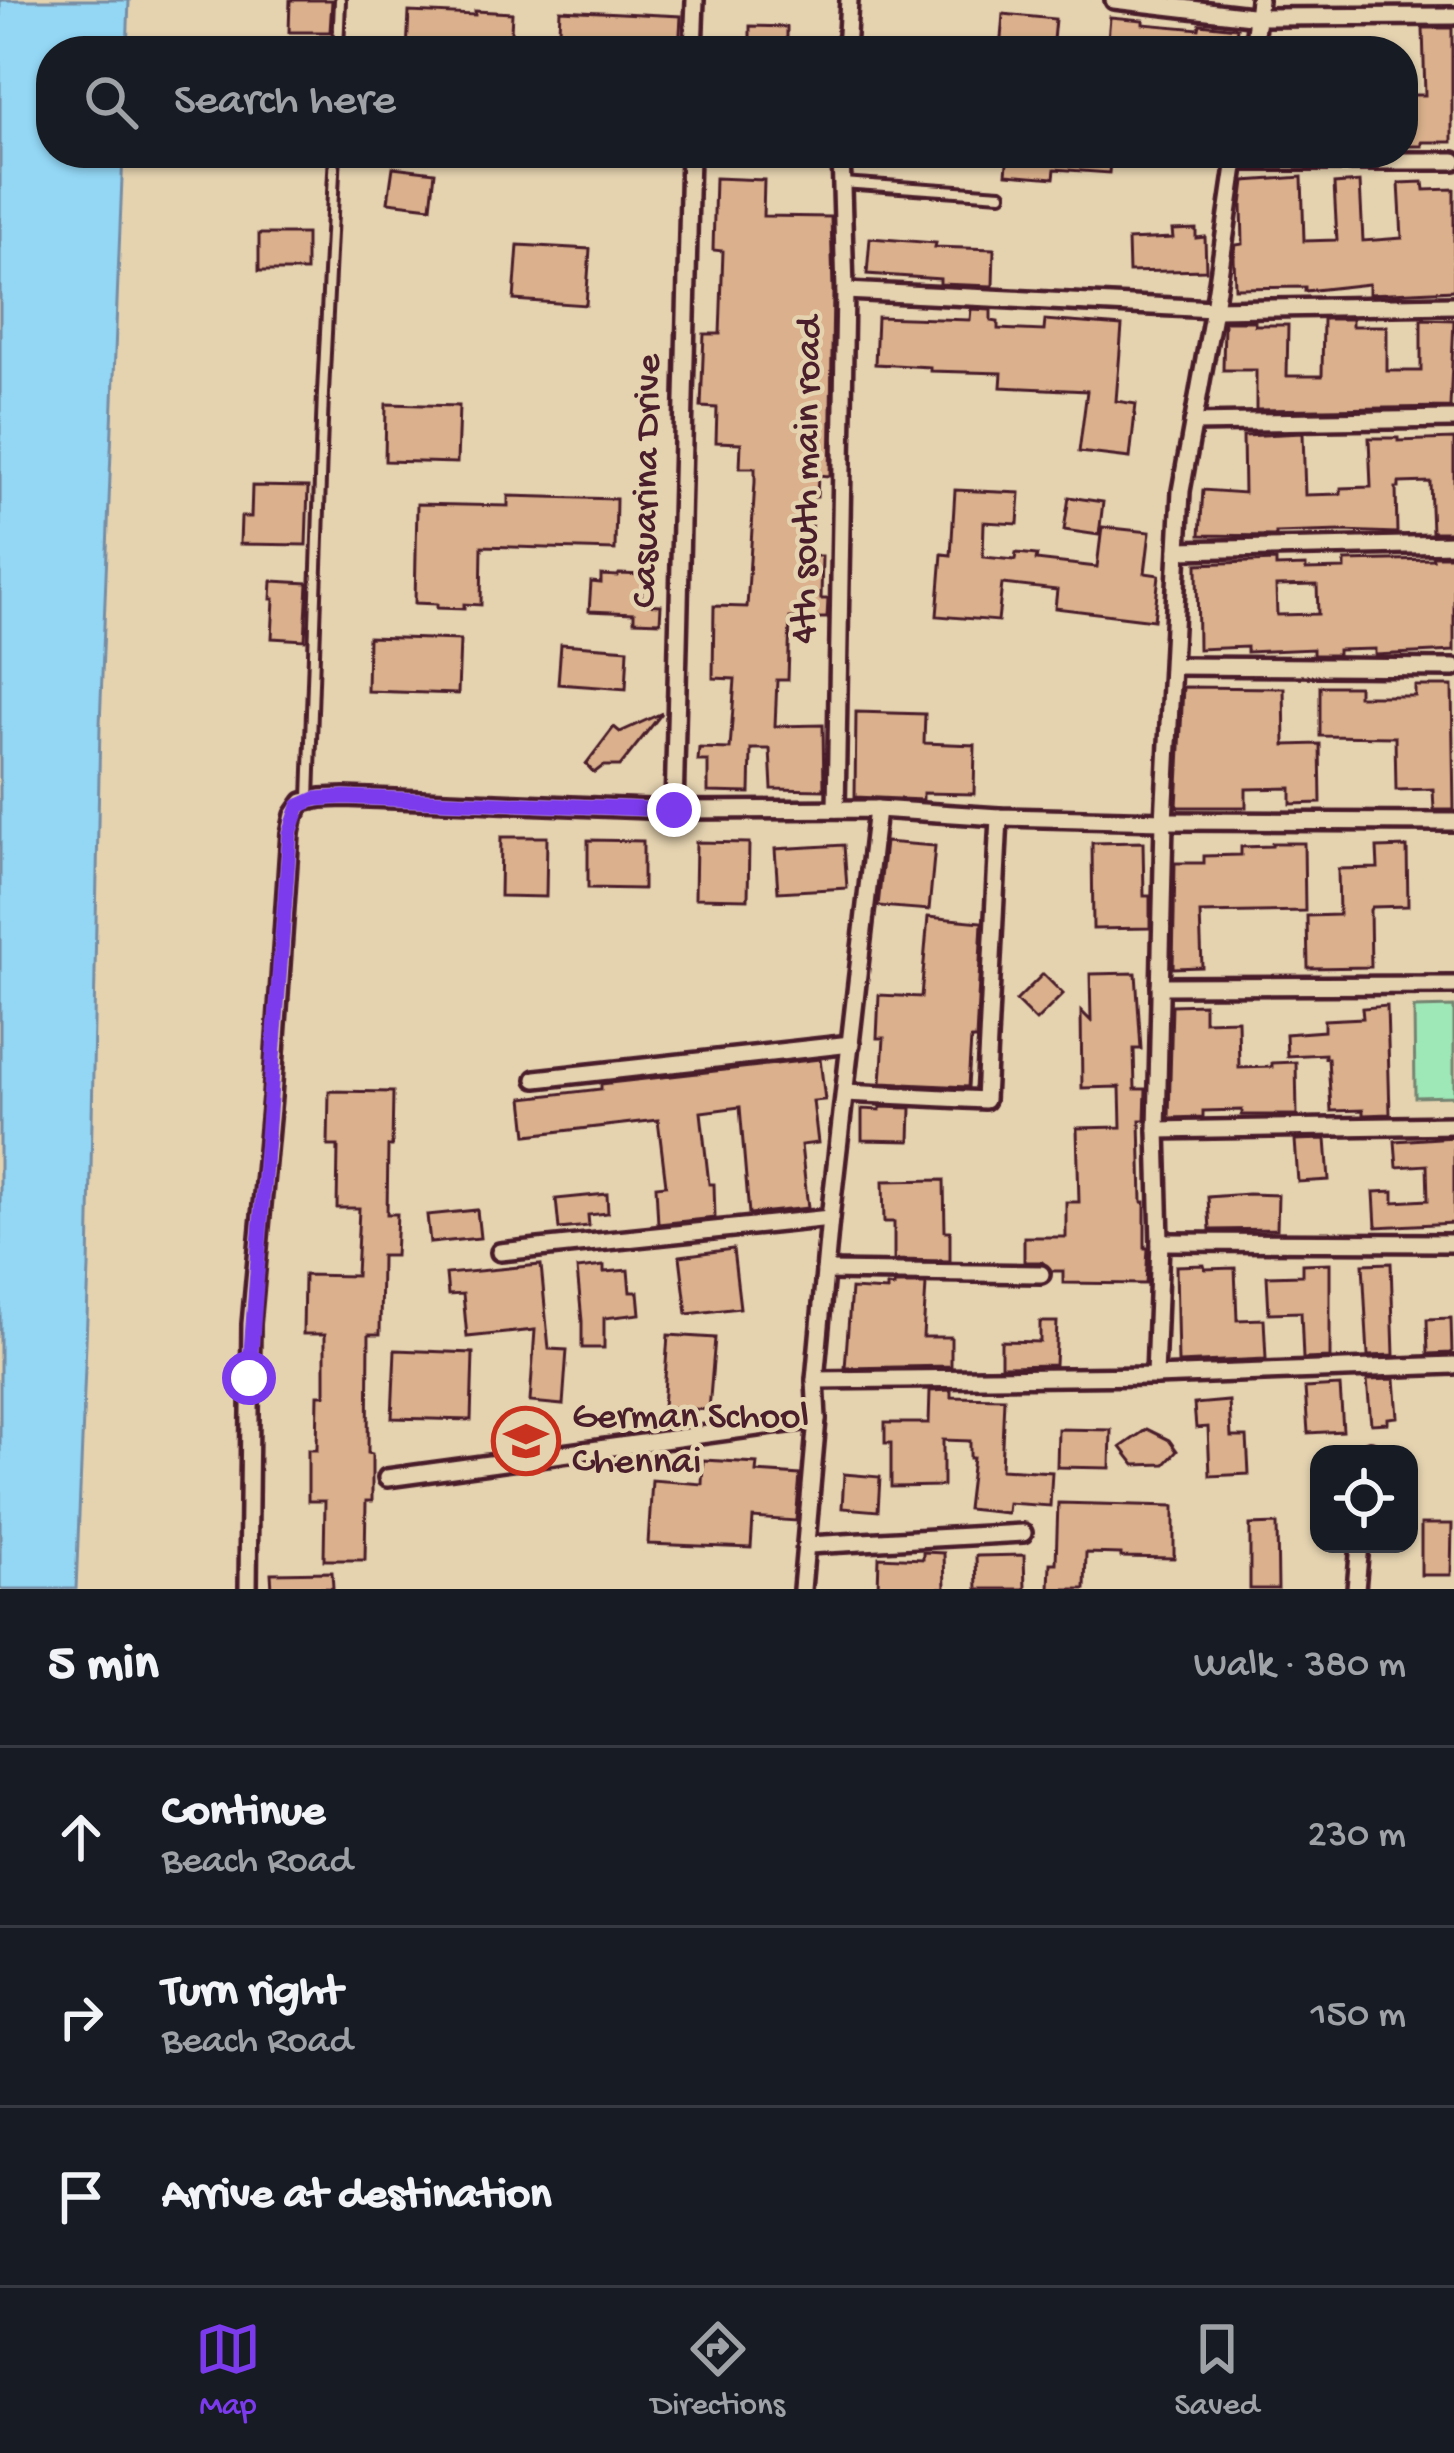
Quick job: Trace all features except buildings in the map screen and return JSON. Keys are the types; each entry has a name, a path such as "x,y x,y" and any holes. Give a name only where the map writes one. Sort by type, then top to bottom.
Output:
{"street":[{"path":"694,36 695,0"},
{"path":"847,36 849,0"},
{"path":"1114,0 1454,16"},
{"path":"1418,160 1454,161"},
{"name":"Casuarina Drive","path":"674,810 690,168"},
{"name":"4th south main road","path":"836,809 845,291 842,168"},
{"path":"1155,1376 1164,821 1180,491 1235,168"},
{"path":"845,291 1214,309 1454,305"},
{"path":"1193,423 1454,419"},
{"path":"1178,550 1454,544"},
{"path":"1173,666 1454,668"},
{"path":"248,1589 251,1324 290,833 299,806 309,800 344,797 674,810 878,808 999,817 1454,822"},
{"path":"802,1589 830,1218 878,808"},
{"path":"844,1093 985,1100 999,817"},
{"path":"1160,986 1454,985"},
{"path":"536,1079 850,1044"},
{"path":"1157,1130 1454,1124"},
{"path":"500,1252 830,1218"},
{"path":"1160,1242 1454,1243"},
{"path":"825,1271 1041,1274"},
{"path":"815,1380 1155,1376 1454,1365"},
{"path":"387,1478 817,1419"},
{"path":"808,1545 1023,1533"},
{"path":"1356,1589 1359,1553"}],"lane":[{"path":"339,36 340,0"},
{"path":"309,800 334,168"},
{"path":"842,183 1001,194"}],"green space":[{"path":"1454,1007 1454,1096 1415,1097 1414,1008"}],"water":[{"path":"0,0 129,0 128,36 36,36 36,168 122,168 100,725 89,1268 76,1589 0,1589"}],"place":[{"name":"German School Chennai","path":"526,1441"}],"route":[{"path":"249,1378 290,833 299,806 315,799 344,797 674,810"}]}
